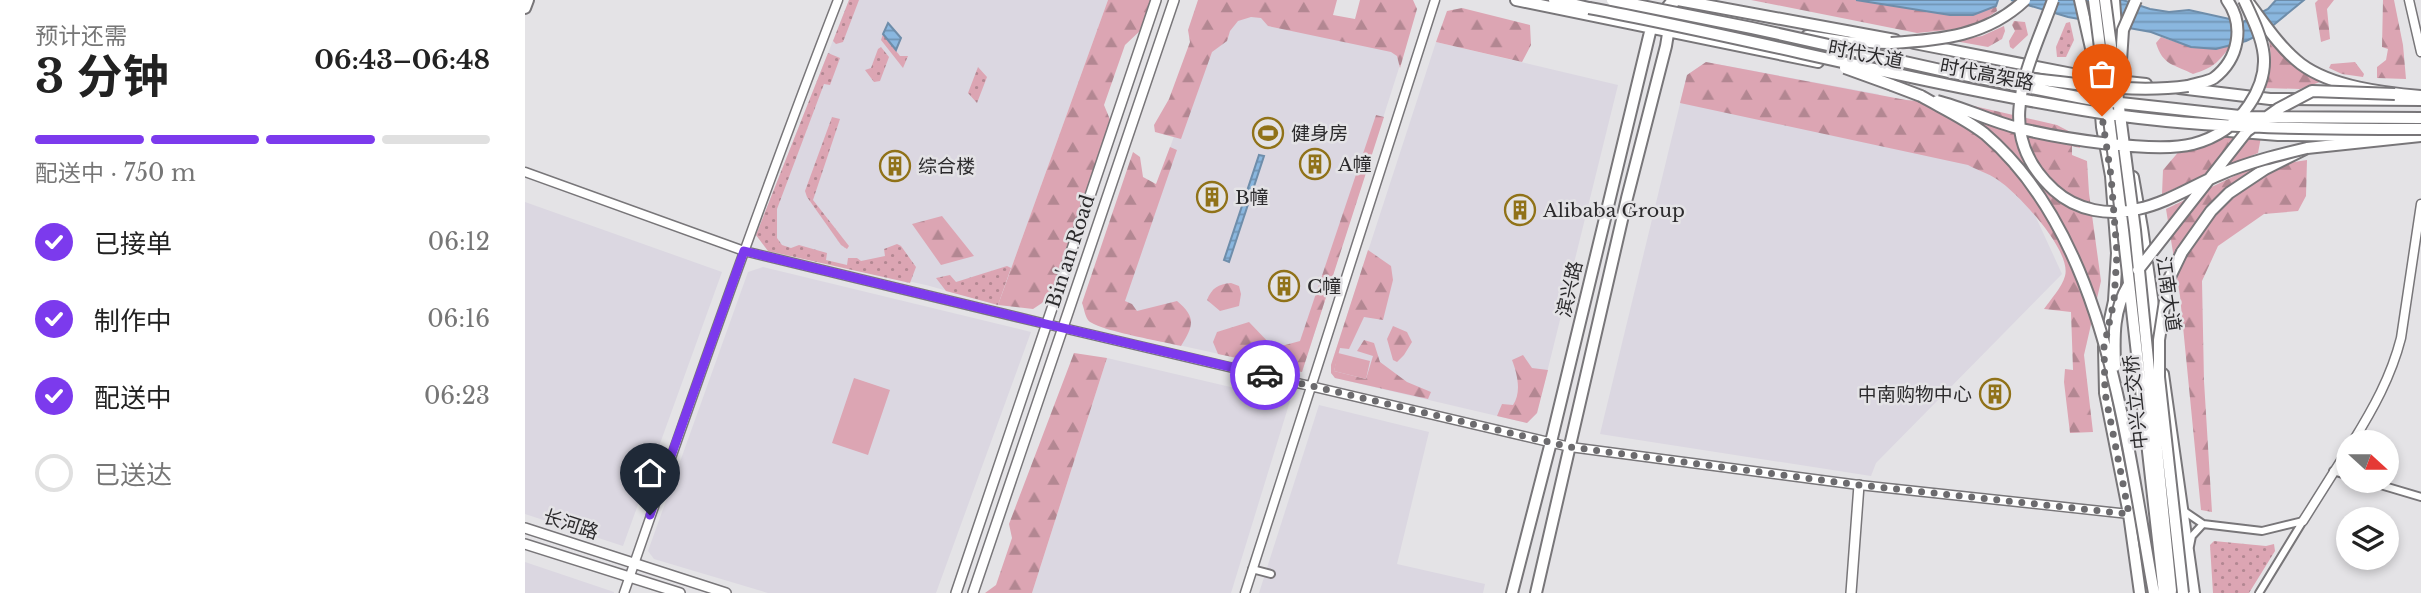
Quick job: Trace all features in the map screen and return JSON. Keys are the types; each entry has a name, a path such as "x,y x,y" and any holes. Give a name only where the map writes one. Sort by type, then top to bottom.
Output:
{"main road":[{"path":"525,8 528,0"},
{"name":"Bin'an Road","path":"956,593 1156,0"},
{"name":"Bin'an Road","path":"973,593 1174,0"},
{"name":"时代大道","path":"1516,0 2079,114 2279,135 2421,136"},
{"name":"时代高架路","path":"1554,0 2083,111 2257,127 2421,130"},
{"name":"时代高架路","path":"1612,0 2038,90 2140,106 2249,117 2421,118"},
{"name":"时代大道","path":"1675,0 2118,82 2270,99 2421,98"},
{"name":"滨兴路","path":"1512,593 1651,28 1675,0"},
{"name":"滨兴路","path":"1536,593 1675,0"},
{"path":"1752,28 1847,42 1891,43 1951,38 1975,32 1996,22 2025,0"},
{"path":"2053,0 2027,70 2019,101 2019,134 2031,165 2059,195 2090,210 2117,213 2141,209 2223,173 2307,148 2421,136"},
{"path":"2080,0 2098,79 2111,176 2117,253 2114,301 2104,347 2105,393 2129,514 2140,593"},
{"path":"2094,0 2125,244 2164,593"},
{"name":"中兴立交桥","path":"2105,0 2119,96 2172,593"},
{"name":"江南大道","path":"2114,0 2118,82 2142,228 2194,593"},
{"path":"2119,96 2123,30 2136,0"},
{"path":"1932,68 2132,88 2188,86 2213,79 2230,61 2237,44 2239,27 2233,8 2227,0"},
{"path":"1790,49 2018,128 2123,144 2161,147 2192,145 2211,138 2243,113 2262,78 2262,43 2245,0"},
{"path":"2245,0 2301,64 2330,80 2421,98"},
{"path":"2115,385 2116,313 2122,296 2142,263 2247,131 2278,109 2312,91 2395,94"},
{"path":"1921,96 1982,132 2007,155 2036,192 2057,227 2093,302 2115,385 2154,593"},
{"path":"2183,593 2159,377 2159,340 2168,281 2194,232 2220,202 2265,169 2307,148"},
{"path":"2111,176 2122,164 2132,176"},
{"path":"1851,593 1859,485"},
{"name":"长河路","path":"525,528 726,593"},
{"name":"长河路","path":"525,544 680,593"}],"street":[{"path":"624,593 744,251 838,0"},
{"path":"1245,593 1435,0"},
{"path":"2409,0 2421,52"},
{"path":"525,172 744,251 1570,447 1859,485 2129,514"},
{"path":"2359,430 2379,398 2396,358 2421,204"},
{"path":"2259,593 2336,467"},
{"path":"2399,490 2421,497"},
{"path":"2184,511 2203,524 2262,531 2303,521"},
{"path":"2189,547 2192,536 2203,524"},
{"path":"1252,569 1271,575"}],"shaded area":[{"path":"849,0 1108,0 998,305 926,285 768,251 756,235"},
{"path":"1220,0 1406,46 1302,372 1105,329"},
{"path":"1436,42 1618,85 1537,413 1527,423 1335,378 1331,373 1331,365"},
{"path":"1706,62 1878,94 2028,200 2062,274 1876,463 1871,476 1600,434 1687,75"},
{"path":"525,202 722,272 623,546 525,514"},
{"path":"763,267 1031,332 936,593 768,593 654,559 648,551 748,272"},
{"path":"1107,358 1290,401 1231,593 1032,593"},
{"path":"1319,405 1429,432 1397,564 1485,584 1483,593 1259,593"},
{"path":"525,562 614,592 614,593 525,593"}],"green space":[{"path":"849,0 859,0 843,42 836,44 833,41"},
{"path":"1108,0 1151,0 1142,29 1125,45 1104,105 1111,122 1051,297 1033,309 998,305"},
{"path":"1198,0 1337,0 1333,15 1355,19 1360,0 1413,0 1417,9 1400,68 1397,56 1391,52 1268,26 1261,18 1251,17 1238,21 1230,31 1227,41 1212,52 1181,139 1155,132 1154,125 1169,99 1190,42 1188,30"},
{"path":"1751,0 1855,0 1950,15 1973,15 1996,6 1997,11 1981,22 1957,29 1917,33"},
{"path":"2318,0 2334,0 2327,9 2330,39 2321,42 2315,3"},
{"path":"2383,0 2394,0 2403,45 2406,79 2377,78 2377,67 2386,60 2388,49 2382,47"},
{"path":"1462,8 1530,25 1531,45 1522,62 1436,42 1447,11"},
{"path":"2014,21 2025,22 2028,35 2013,49 2009,41 2015,31 2012,25"},
{"path":"2070,22 2074,40 2066,57 2057,57 2056,47 2066,23"},
{"path":"2004,26 2002,39 1988,47 1955,41 1982,36"},
{"path":"883,34 900,56 908,56 903,68 881,40"},
{"path":"2161,37 2191,47 2231,45 2215,64 2193,74 2162,56 2156,43"},
{"path":"2269,39 2287,57 2323,81 2300,89 2265,88 2271,58"},
{"path":"881,47 889,57 880,81 874,82 865,70 871,68"},
{"path":"828,53 840,58 830,85 824,84 777,209 777,238 782,245 791,248 799,245 827,253 826,260 847,265 848,258 861,261 885,256 884,249 897,244 916,267 910,283 768,251 756,235"},
{"path":"1706,62 1906,100 1974,106 2057,125 2080,137 2080,148 2072,146 2072,155 2087,161 2101,281 2084,355 2093,432 2070,433 2064,382 2065,369 2073,370 2071,312 2044,309 2064,280 2065,266 2061,253 2032,212 2010,190 1994,178 1968,165 1680,103 1687,75"},
{"path":"2355,62 2364,74 2363,77 2342,74 2329,68 2331,64"},
{"path":"978,67 987,77 977,103 968,93"},
{"path":"1376,115 1384,117 1302,372 1218,354 1213,342 1217,332 1249,322 1274,348 1300,341"},
{"path":"832,117 840,119 813,200 849,246 847,249 841,245 805,191"},
{"path":"2227,133 2261,137 2258,153 2162,194 2163,170 2181,149"},
{"path":"1170,147 1177,150 1125,301 1132,304 1137,311 1177,301 1187,312 1191,322 1181,346 1093,324 1088,320 1082,303 1133,152 1140,157 1143,177 1156,184"},
{"path":"2307,160 2306,196 2298,211 2264,214 2218,246 2202,281 2204,381 2212,512 2201,510 2180,296 2166,209 2249,169"},
{"path":"942,216 974,256 941,265 912,224"},
{"path":"1368,250 1391,266 1393,280 1383,320 1364,317 1349,349 1340,348 1334,371 1366,379 1373,356 1357,351 1364,340 1374,343 1380,362 1407,382 1431,392 1428,399 1335,378 1331,373 1331,365"},
{"path":"1007,266 1011,268 998,305 946,291 936,278 950,275 956,282"},
{"path":"1231,283 1239,286 1239,306 1220,311 1207,300 1216,287"},
{"path":"1393,326 1407,332 1412,342 1397,362 1393,360 1387,339"},
{"path":"1074,353 1107,358 1032,593 985,593 996,585 1012,538 1009,524"},
{"path":"1338,353 1370,361 1366,379 1334,371"},
{"path":"1523,355 1532,368 1548,370 1537,413 1527,423 1497,416 1502,404 1513,405 1516,400 1518,382 1512,360"},
{"path":"854,378 890,390 868,455 832,443"},
{"path":"2214,541 2266,546 2274,544 2275,551 2249,593 2213,593 2210,545"}],"water":[{"path":"1856,0 1998,0 1996,6 1973,15 1950,15"},
{"path":"2011,0 2123,0 2150,9 2169,12 2189,10 2243,22 2268,9 2276,0 2304,0 2265,32 2246,41 2216,49 2191,47 2151,32 2068,17"},
{"path":"888,23 901,38 896,50 883,34"},
{"path":"1259,155 1264,156 1229,262 1224,260"}],"way so far":[{"path":"1265,375 1570,447 1859,485 2129,514 2105,393 2104,347 2114,301 2117,253 2111,176 2102,116"}],"place":[{"name":"健身房","path":"1268,133"},
{"name":"A幢","path":"1315,164"},
{"name":"综合楼","path":"895,166"},
{"name":"B幢","path":"1212,197"},
{"name":"Alibaba Group","path":"1520,210"},
{"name":"C幢","path":"1284,286"},
{"name":"中南购物中心","path":"1995,394"}],"route":[{"path":"650,515 744,251 1265,375"}]}
